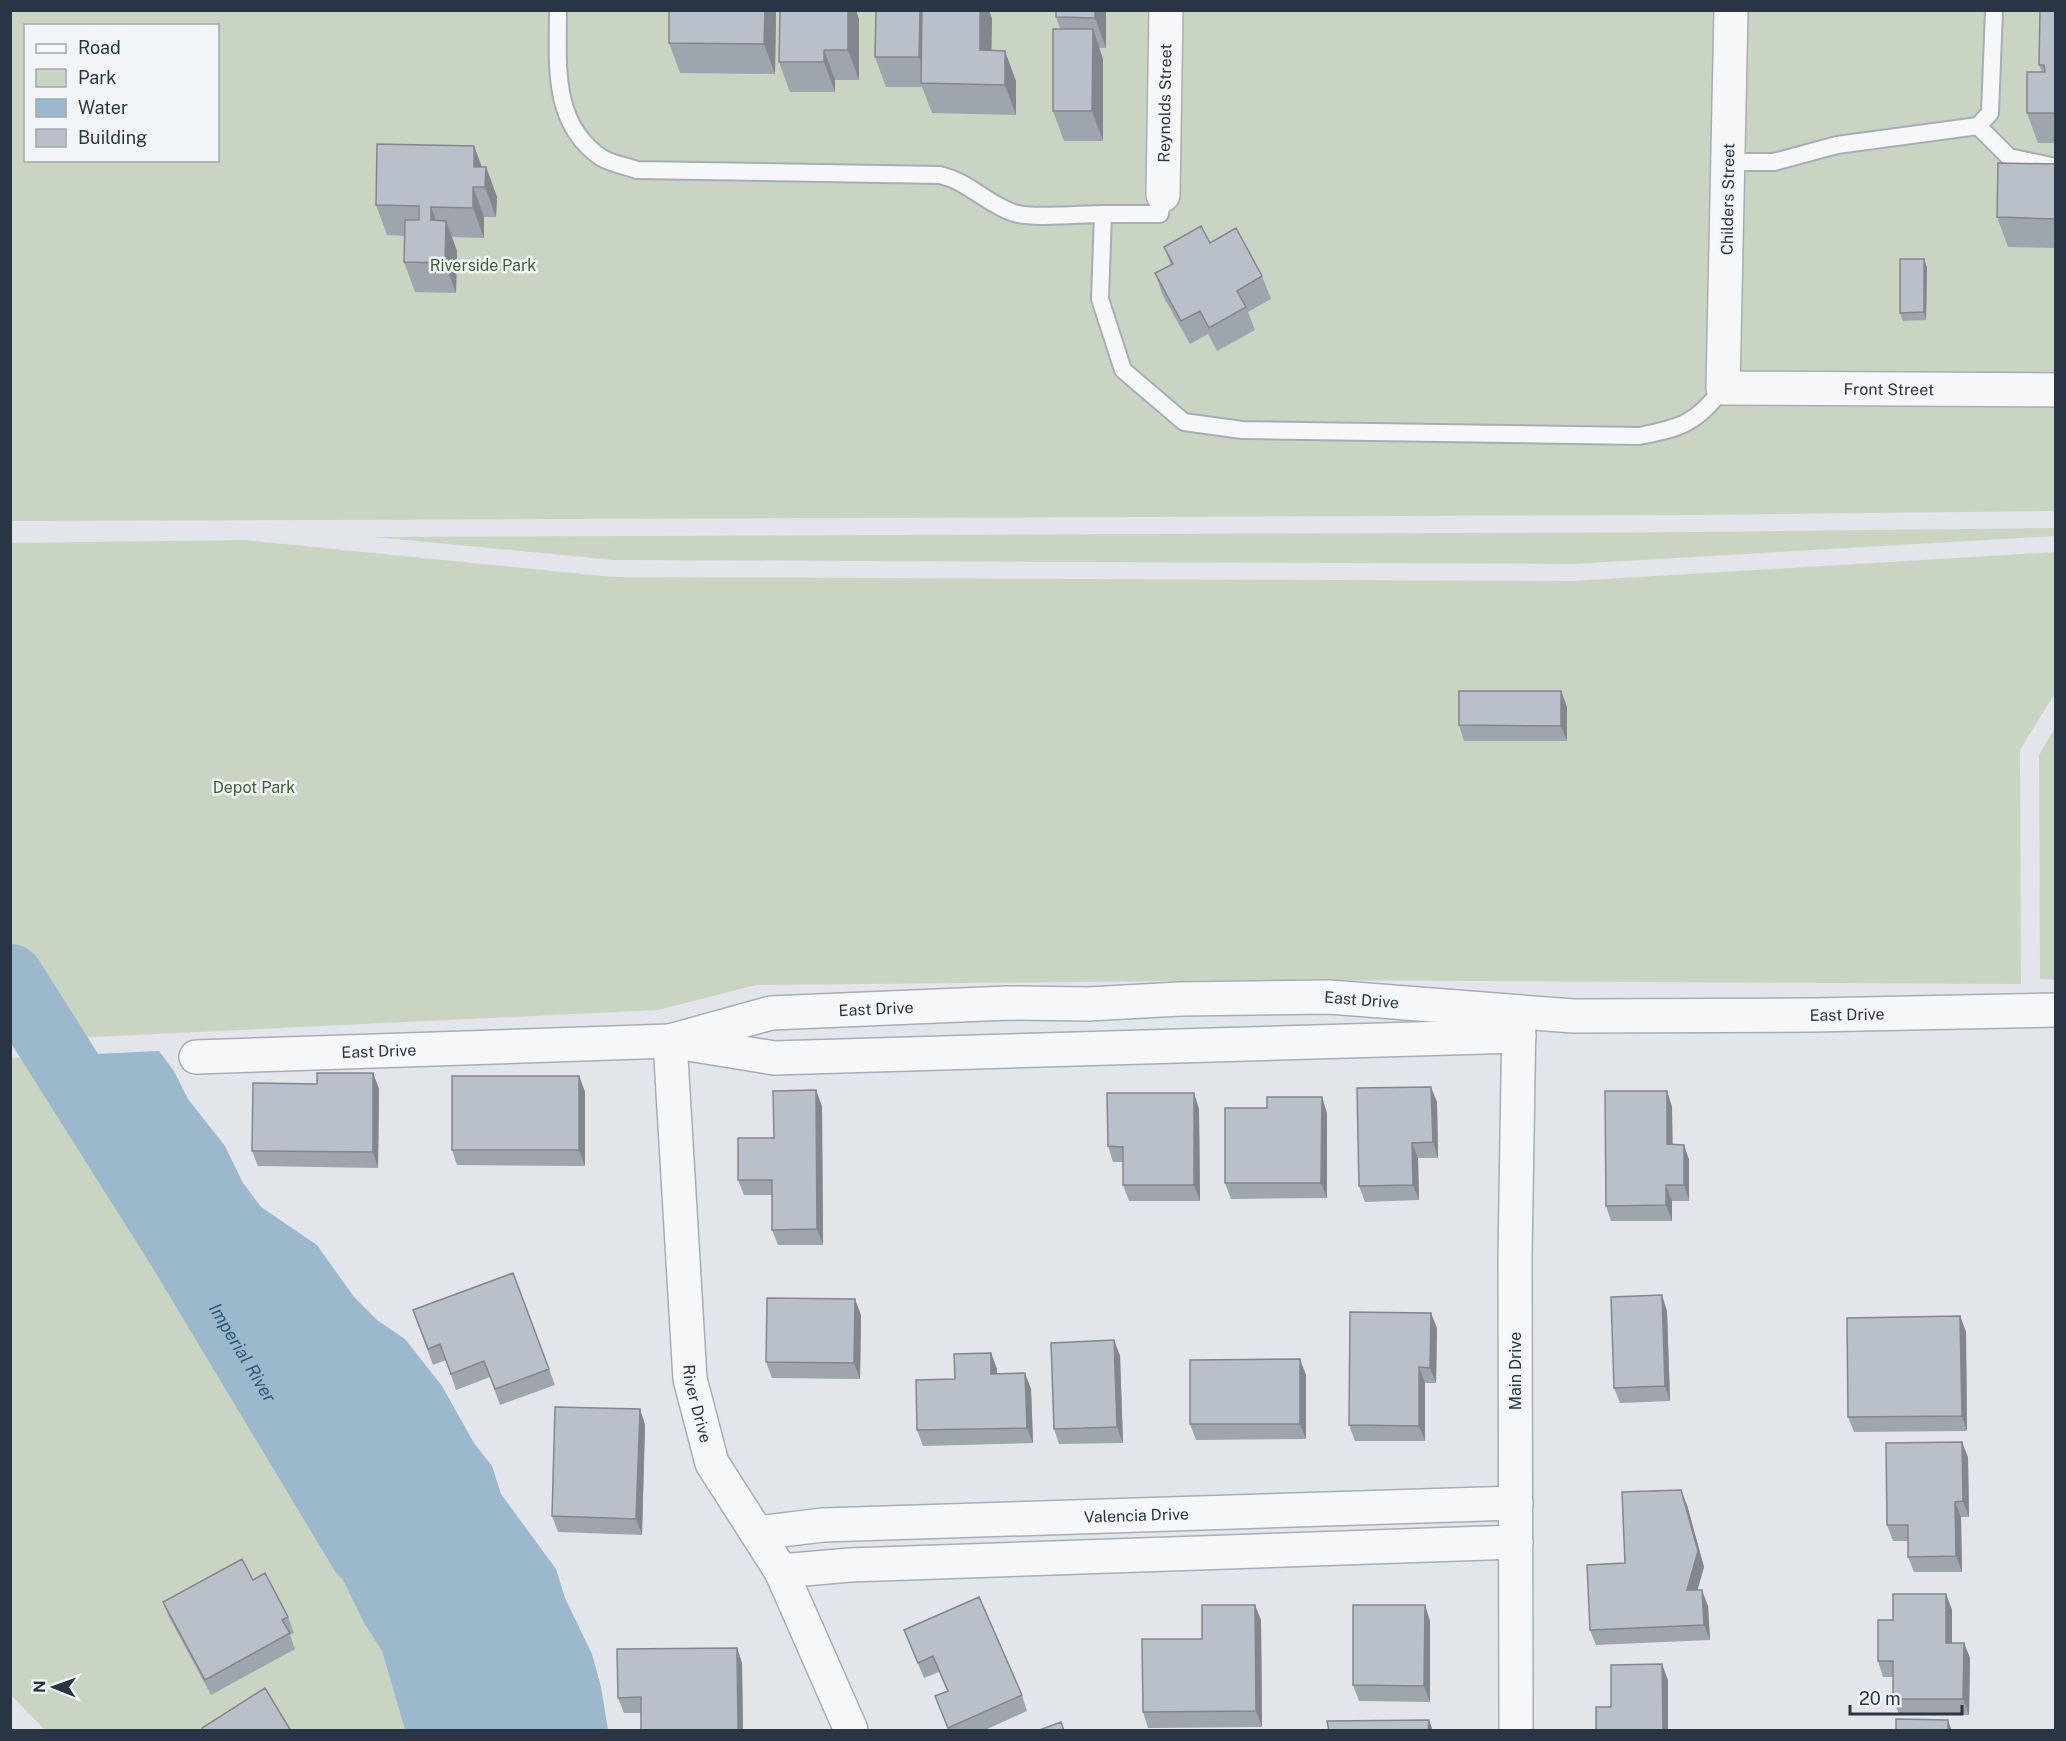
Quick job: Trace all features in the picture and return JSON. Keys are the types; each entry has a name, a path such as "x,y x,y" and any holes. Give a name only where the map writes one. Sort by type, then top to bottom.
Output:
{"street":[{"name":"Reynolds Street","path":"1163,195 1166,10"},
{"name":"Childers Street","path":"1723,388 1731,10"},
{"name":"Front Street","path":"1723,388 2055,390"},
{"name":"East Drive","path":"670,1041 771,1013 1008,1003 1088,1004 1180,999 1329,997 1519,1024"},
{"name":"East Drive","path":"196,1056 670,1041 774,1058 1519,1024 1573,1016 1813,1015 2055,1010"},
{"name":"Main Drive","path":"1516,1731 1515,1257 1519,1024"},
{"name":"River Drive","path":"670,1041 690,1379 712,1463 781,1571 851,1731"},
{"name":"Valencia Drive","path":"757,1533 823,1525 1516,1503"},
{"path":"781,1571 850,1565 1516,1542"}],"lane":[{"path":"558,10 558,80 565,114 579,137 603,159 638,170 940,175 958,179 997,206 1016,214 1160,214 1163,195"},
{"path":"1728,162 1774,162 1837,145 1978,126 1990,113 1994,10"},
{"path":"1978,126 2009,157 2055,167"},
{"path":"1103,214 1100,299 1124,370 1184,422 1242,430 1639,436 1675,430 1696,419 1723,388"}],"green space":[{"name":"Riverside Park","path":"10,11 2055,11 2055,511 1699,515 11,521"},
{"path":"2056,528 2055,536 1572,564 614,560 374,537 1699,532"},
{"name":"Depot Park","path":"244,540 613,577 1572,581 2055,552 2055,693 2020,750 2021,984 1288,980 756,985 658,1010 11,1041 10,543"},
{"path":"2055,728 2056,980 2040,979 2039,755"},
{"path":"51,1056 81,1088 136,1164 150,1192 149,1224 163,1252 206,1263 242,1286 246,1314 274,1366 297,1389 314,1445 315,1478 323,1539 364,1623 382,1651 405,1730 45,1730 11,1695 10,1058"}],"water":[{"path":"159,1051 174,1071 188,1099 225,1146 243,1183 261,1207 317,1245 354,1297 377,1320 405,1339 442,1386 474,1443 492,1466 501,1494 556,1569 565,1598 592,1654 601,1687 608,1730 405,1730 382,1651 364,1623 323,1539 314,1511 314,1445 297,1389 255,1342 246,1314 242,1286 206,1263 163,1252 149,1224 150,1192 136,1164 81,1088 51,1056"}],"building":[{"path":"669,10 765,10 764,44 669,43"},
{"path":"780,10 848,10 848,50 824,50 824,62 779,62"},
{"path":"876,10 920,10 919,57 875,57"},
{"path":"922,10 980,10 980,50 1005,51 1005,85 921,83"},
{"path":"1056,10 1095,10 1095,18 1056,17"},
{"path":"2040,10 2055,10 2055,113 2027,113 2027,72 2045,72 2044,65 2039,65"},
{"path":"1053,29 1093,29 1092,111 1053,111"},
{"path":"377,144 474,146 474,167 486,167 485,187 473,187 473,208 431,207 431,220 446,221 445,263 404,262 405,220 419,220 419,206 376,205"},
{"path":"1998,163 2055,164 2055,219 1997,217"},
{"path":"1201,226 1210,243 1236,228 1262,276 1237,291 1246,307 1209,328 1200,311 1181,321 1155,273 1173,264 1164,247"},
{"path":"1900,259 1924,259 1924,312 1900,313"},
{"path":"1459,691 1561,691 1561,726 1459,725"},
{"path":"317,1073 373,1073 373,1152 252,1151 253,1083 317,1084"},
{"path":"452,1076 579,1076 579,1150 452,1150"},
{"path":"1431,1087 1433,1142 1412,1143 1413,1185 1359,1186 1357,1088"},
{"path":"816,1090 817,1229 772,1230 772,1180 738,1180 738,1138 774,1138 773,1091"},
{"path":"1605,1091 1667,1091 1667,1144 1684,1145 1684,1185 1666,1185 1666,1205 1606,1206"},
{"path":"1107,1093 1194,1093 1194,1185 1123,1185 1123,1147 1108,1146"},
{"path":"1267,1097 1322,1097 1321,1183 1225,1183 1225,1108 1267,1108"},
{"path":"513,1273 549,1369 495,1389 484,1361 451,1374 440,1344 428,1349 413,1310"},
{"path":"1662,1295 1665,1386 1614,1388 1611,1297"},
{"path":"767,1298 855,1299 854,1363 766,1362"},
{"path":"1350,1312 1431,1313 1430,1368 1419,1367 1419,1426 1349,1425"},
{"path":"1960,1316 1962,1416 1848,1417 1847,1318"},
{"path":"1114,1340 1117,1427 1054,1429 1051,1343"},
{"path":"991,1353 991,1374 1025,1373 1027,1428 917,1430 916,1380 955,1379 954,1354"},
{"path":"1300,1359 1300,1424 1190,1424 1190,1360"},
{"path":"555,1407 640,1409 636,1519 552,1516"},
{"path":"1962,1442 1963,1501 1955,1502 1956,1556 1908,1557 1908,1525 1887,1525 1886,1443"},
{"path":"1681,1490 1698,1551 1687,1590 1702,1590 1704,1625 1590,1630 1587,1565 1625,1563 1622,1492"},
{"path":"242,1559 253,1580 265,1573 288,1617 282,1620 290,1633 205,1680 163,1602"},
{"path":"1893,1594 1946,1594 1946,1643 1964,1643 1963,1699 1893,1699 1893,1661 1878,1661 1878,1620 1893,1620"},
{"path":"979,1597 1022,1695 948,1728 935,1696 948,1691 933,1656 918,1663 904,1630"},
{"path":"1202,1605 1255,1605 1256,1711 1143,1712 1142,1639 1202,1639"},
{"path":"1353,1605 1425,1605 1424,1686 1353,1685"},
{"path":"737,1648 738,1731 641,1731 641,1697 618,1698 617,1649"},
{"path":"1662,1664 1663,1731 1596,1731 1596,1707 1611,1707 1611,1665"},
{"path":"265,1688 291,1731 203,1731 202,1728"},
{"path":"1896,1719 1948,1720 1948,1731 1896,1731"},
{"path":"1429,1720 1428,1731 1329,1731 1327,1721"},
{"path":"1061,1722 1064,1731 1037,1731"}],"waterway":[{"name":"Imperial River","path":"10,978 181,1249 363,1552"}]}
